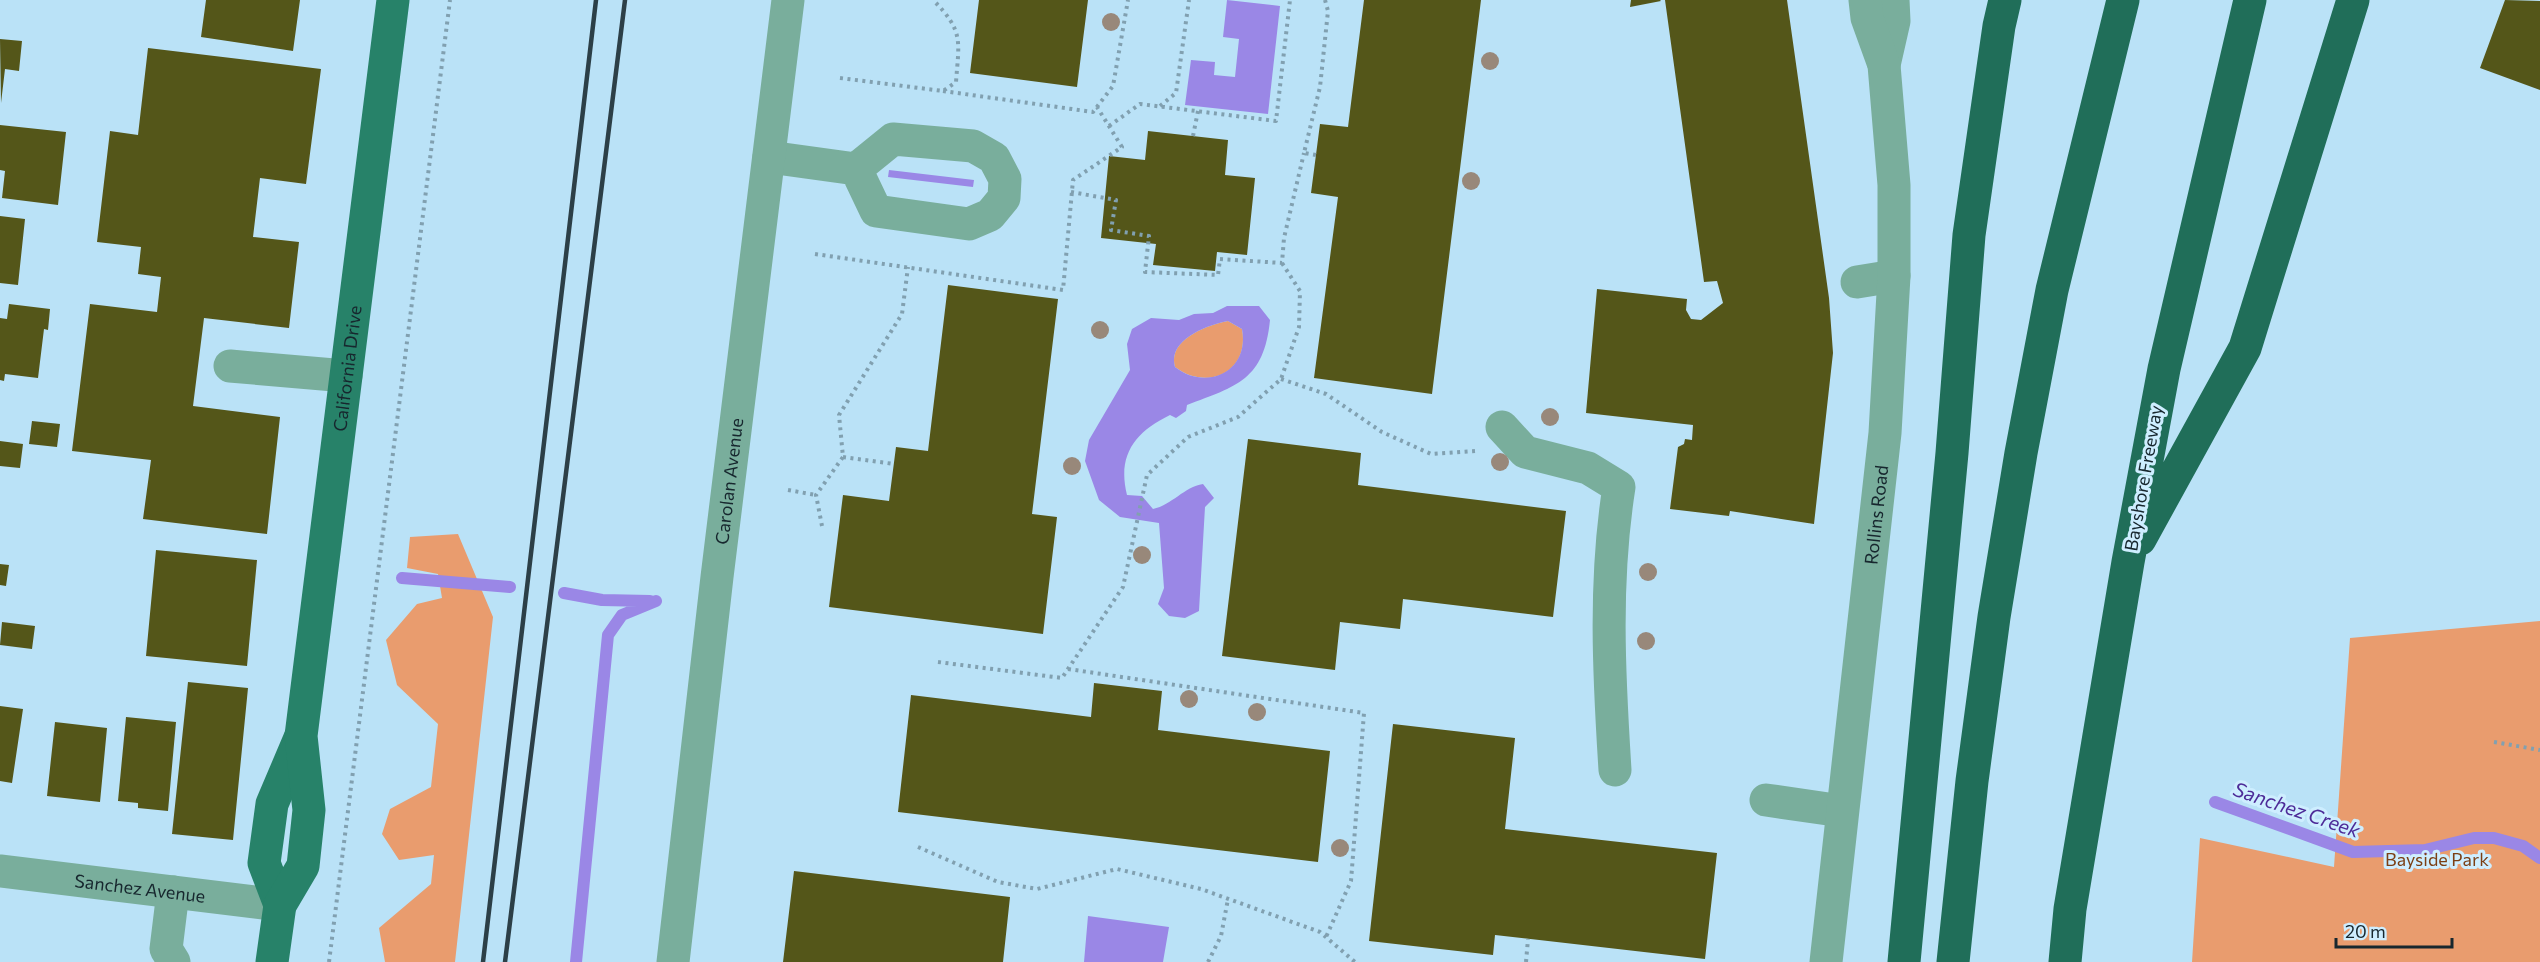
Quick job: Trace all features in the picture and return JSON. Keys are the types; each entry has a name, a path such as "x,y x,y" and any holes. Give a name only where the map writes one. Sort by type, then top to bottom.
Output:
{"highway":[{"path":"1904,962 1952,453 1969,236 1997,37 2006,0"},
{"path":"1953,962 1972,781 1994,617 2021,453 2052,290 2123,0"},
{"name":"Bayshore Freeway","path":"2065,962 2070,909 2128,562 2164,369 2250,0"},
{"path":"2128,562 2245,348 2353,0"}],"main road":[{"name":"California Drive","path":"272,962 279,904 303,866 309,810 301,736 393,0"}],"street":[{"name":"Carolan Avenue","path":"673,962 788,0"},
{"name":"Rollins Road","path":"1826,962 1885,433 1894,276 1894,185 1884,65 1867,18 1864,0"},
{"name":"Rollins Road","path":"1884,65 1894,21 1893,0"},
{"path":"769,158 856,169"},
{"path":"1857,282 1894,276"},
{"path":"230,366 346,376"},
{"path":"1502,427 1525,452 1588,468 1618,487 1613,524 1608,655 1614,770"},
{"path":"1766,800 1842,811"},
{"name":"Sanchez Avenue","path":"0,871 279,904"},
{"path":"173,892 166,949 174,962"}],"path":[{"path":"329,962 450,0"},
{"path":"933,0 952,19 959,40 956,82 943,91"},
{"path":"840,78 1094,112 1113,86 1128,0"},
{"path":"1159,107 1176,93 1189,0"},
{"path":"1109,126 1140,104 1276,122 1290,0"},
{"path":"938,662 1062,678 1123,587 1135,522 1147,475 1188,437 1238,417 1281,379 1299,327 1300,291 1282,263 1284,238 1320,87 1328,11 1325,0"},
{"path":"1193,136 1198,111"},
{"path":"1304,153 1316,155"},
{"path":"1071,192 1116,200 1111,231 1149,236 1145,272 1218,275 1220,259 1282,263"},
{"path":"822,526 816,495 843,457 839,415 902,314 908,267"},
{"path":"1281,379 1326,394 1382,432 1431,454 1500,450 1502,427"},
{"path":"843,457 894,464"},
{"path":"788,490 816,495"},
{"path":"1068,669 1364,713 1350,882 1326,937"},
{"path":"2494,742 2540,750"},
{"path":"918,846 998,882 1037,889 1118,869 1201,889 1320,932 1355,962"},
{"path":"1208,962 1221,936 1228,899"},
{"path":"1526,962 1528,939"}],"green space":[{"path":"1228,321 1242,329 1243,344 1240,356 1233,366 1224,373 1201,378 1175,367 1174,357 1177,349 1191,335"},
{"path":"458,534 493,617 455,962 385,962 379,928 431,884 434,855 399,860 382,834 390,809 431,787 438,724 397,685 386,640 417,604 442,598 438,574 407,568 410,537"},
{"name":"Bayside Park","path":"2540,621 2540,962 2192,962 2200,838 2334,867 2350,638"}],"shaded area":[{"path":"1227,0 1280,6 1268,114 1185,105 1191,60 1215,62 1214,75 1235,77 1239,39 1223,37"},
{"path":"889,170 974,180 973,187 888,177"},
{"path":"1227,306 1259,306 1270,320 1262,356 1245,378 1234,386 1187,405 1186,411 1176,418 1170,415 1147,429 1132,446 1125,468 1127,495 1142,496 1153,509 1203,484 1214,498 1205,507 1199,611 1185,618 1169,616 1158,604 1164,588 1159,523 1120,517 1099,500 1085,461 1089,440 1130,370 1127,344 1132,329 1151,318 1179,320 1194,314 1213,313","holes":["1228,321 1242,329 1243,344 1239,356 1233,366 1224,373 1200,378 1175,367 1174,357 1177,349 1191,335"]},
{"path":"1088,916 1169,927 1163,962 1084,962"}],"building":[{"path":"206,0 300,0 293,51 201,37"},
{"path":"979,0 1088,0 1077,87 970,73"},
{"path":"1364,0 1481,0 1432,394 1314,378 1338,197 1311,193 1320,124 1348,127"},
{"path":"1631,0 1660,0 1661,1 1630,7"},
{"path":"1665,0 1787,0 1829,298 1833,353 1814,524 1730,511 1729,516 1670,509 1678,447 1684,444 1685,439 1692,440 1693,425 1586,413 1597,289 1687,299 1686,310 1691,319 1701,320 1723,303 1717,281 1704,282"},
{"path":"2505,0 2540,1 2540,90 2480,68"},
{"path":"0,39 22,41 19,71 5,69 1,103"},
{"path":"148,48 321,69 306,184 260,178 253,237 299,242 289,328 204,318 193,406 280,417 267,534 143,519 151,460 72,451 90,304 157,312 161,277 138,274 141,247 97,242 110,131 138,135"},
{"path":"0,125 66,132 58,205 2,198 5,171 0,170"},
{"path":"1148,131 1228,140 1225,175 1255,178 1247,255 1217,252 1215,271 1153,265 1156,244 1101,238 1109,156 1145,160"},
{"path":"0,216 25,219 18,285 0,283"},
{"path":"948,285 1058,299 1032,514 1057,517 1043,634 829,607 843,495 889,501 896,447 928,451"},
{"path":"9,304 50,309 48,330 44,329 38,378 5,374 4,381 0,380 0,318 7,319"},
{"path":"32,421 60,424 57,447 29,444"},
{"path":"1248,439 1361,453 1358,485 1566,511 1553,617 1403,599 1400,629 1340,622 1335,670 1222,656"},
{"path":"0,441 23,444 20,468 0,466"},
{"path":"156,550 257,560 247,666 146,656"},
{"path":"0,564 9,565 6,586 0,585"},
{"path":"2,622 35,626 32,649 0,645"},
{"path":"188,682 248,688 233,840 172,834"},
{"path":"1094,683 1162,691 1158,730 1330,751 1318,862 898,812 911,695 1091,717"},
{"path":"0,706 23,709 12,783 0,781"},
{"path":"126,717 176,722 168,811 138,808 138,803 118,801"},
{"path":"55,722 107,728 100,802 47,796"},
{"path":"1393,724 1515,738 1505,829 1717,853 1705,959 1495,935 1493,955 1369,941"},
{"path":"794,871 1010,897 1003,962 783,962"}],"waterway":[{"name":"Sanchez Creek","path":"402,578 510,587"},
{"name":"Sanchez Creek","path":"564,593 602,600 650,601"},
{"path":"576,962 608,635 622,615 656,601"},
{"name":"Sanchez Creek","path":"2215,802 2353,852 2425,850 2474,838 2494,838 2523,846 2540,858"}],"railway":[{"path":"483,962 596,0"},
{"path":"505,962 625,0"}]}
